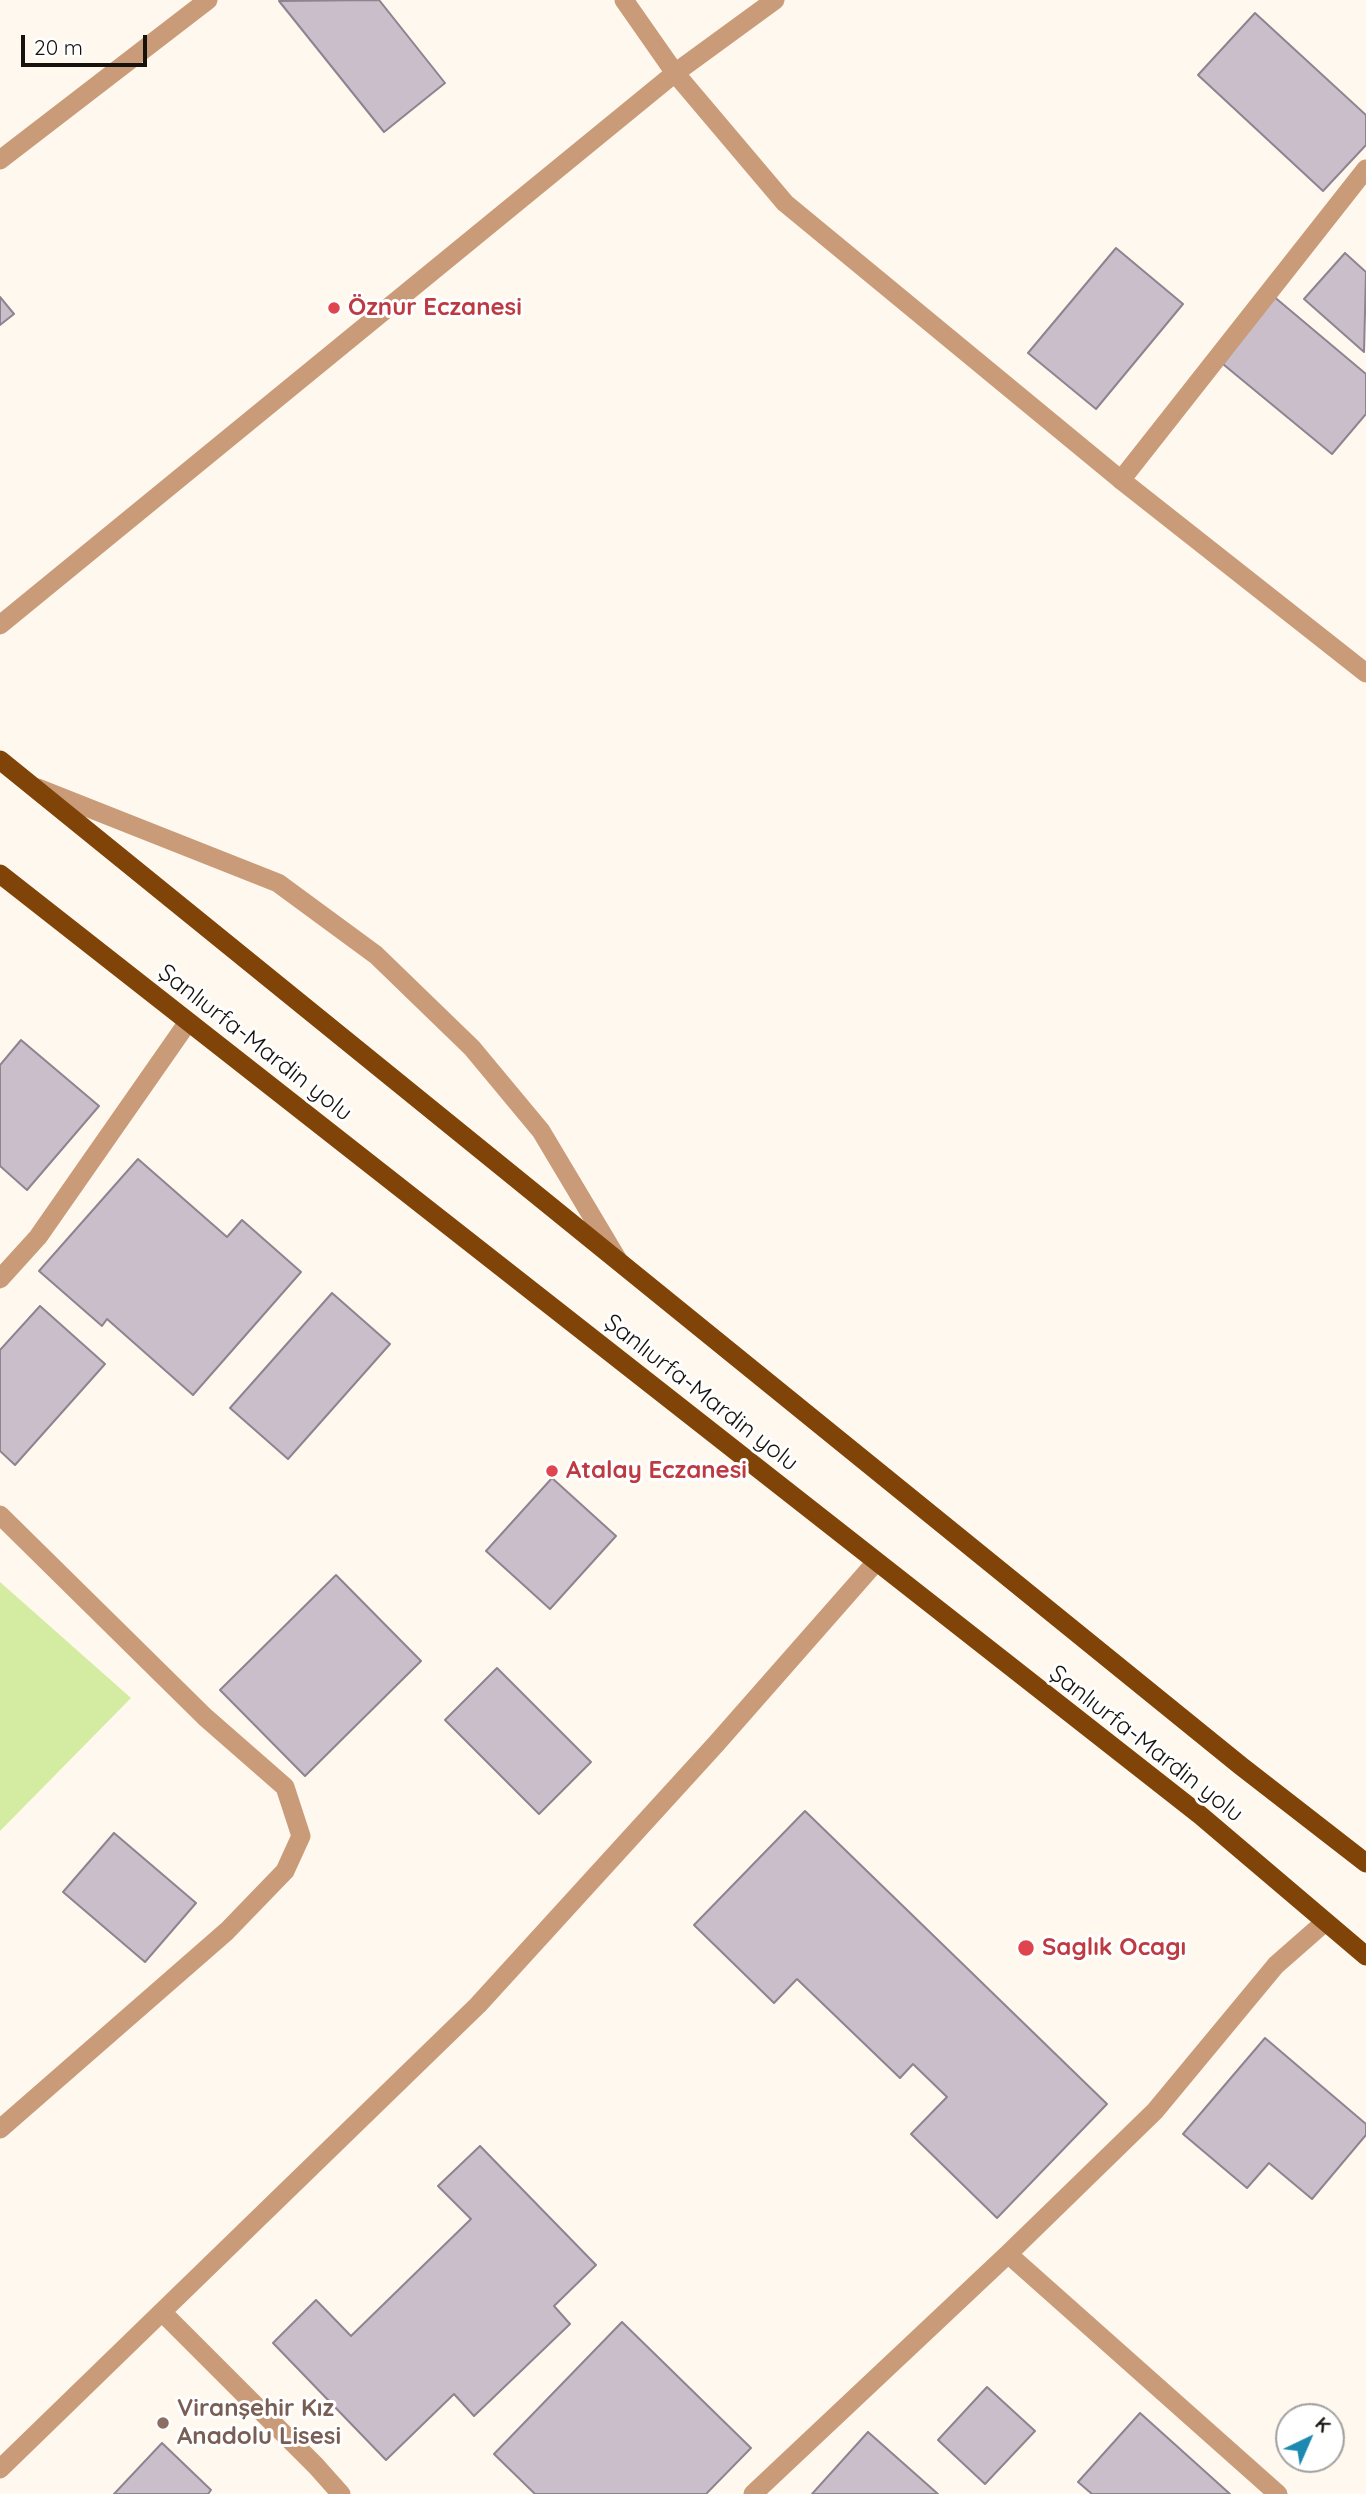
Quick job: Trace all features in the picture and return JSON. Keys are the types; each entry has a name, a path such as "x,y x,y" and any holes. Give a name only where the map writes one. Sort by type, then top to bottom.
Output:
{"highway":[{"path":"0,760 1241,1766 1366,1863"},
{"name":"Şanlıurfa-Mardin yolu","path":"0,874 1200,1815 1366,1956"}],"street":[{"path":"0,160 208,0"},
{"path":"624,0 675,73 785,203 1121,480 1366,673"},
{"path":"0,625 675,73 775,0"},
{"path":"1121,480 1366,169"},
{"path":"30,785 278,883 376,955 472,1048 541,1131 621,1264"},
{"path":"0,1279 38,1237 188,1022"},
{"path":"0,1515 205,1717 285,1787 300,1836 285,1871 227,1931 0,2130"},
{"path":"0,2469 478,2005 716,1744 876,1562"},
{"path":"753,2494 1008,2254 1155,2111 1276,1965 1325,1922"},
{"path":"1008,2254 1278,2494"},
{"path":"162,2312 341,2494"}],"green space":[{"path":"0,1582 131,1698 0,1831"}],"building":[{"path":"379,0 445,83 384,132 279,1"},
{"path":"1255,13 1366,115 1366,145 1323,191 1198,75"},
{"path":"1116,248 1183,304 1096,409 1028,353"},
{"path":"1345,253 1366,272 1364,352 1304,299"},
{"path":"1272,295 1366,374 1366,414 1332,454 1218,360"},
{"path":"0,297 14,314 0,325"},
{"path":"21,1040 99,1106 27,1190 0,1166 0,1065"},
{"path":"138,1159 227,1237 242,1220 301,1272 193,1395 107,1319 102,1326 39,1271"},
{"path":"332,1293 390,1344 288,1459 230,1408"},
{"path":"40,1306 105,1364 15,1465 0,1451 0,1350"},
{"path":"552,1478 616,1536 550,1609 486,1551"},
{"path":"336,1575 421,1661 305,1776 220,1690"},
{"path":"497,1668 591,1762 539,1814 445,1720"},
{"path":"805,1811 1107,2104 997,2218 911,2134 947,2097 913,2064 900,2078 797,1979 774,2003 694,1925"},
{"path":"114,1833 196,1903 145,1962 63,1892"},
{"path":"1265,2038 1366,2124 1366,2135 1312,2199 1269,2163 1247,2188 1183,2134"},
{"path":"480,2146 596,2265 554,2306 570,2324 474,2416 454,2394 386,2460 273,2343 316,2300 351,2336 471,2219 438,2186"},
{"path":"622,2322 751,2448 706,2494 535,2494 494,2454"},
{"path":"987,2387 1035,2431 985,2484 938,2440"},
{"path":"1140,2413 1230,2494 1092,2494 1078,2482"},
{"path":"868,2432 938,2494 812,2494"},
{"path":"162,2443 211,2490 208,2494 114,2494"}],"place":[{"name":"Öznur Eczanesi","path":"334,308"},
{"name":"Atalay Eczanesi","path":"552,1471"},
{"name":"Saglık Ocagı","path":"1026,1948"},
{"name":"Viranşehir Kız Anadolu Lisesi","path":"163,2423"}]}
